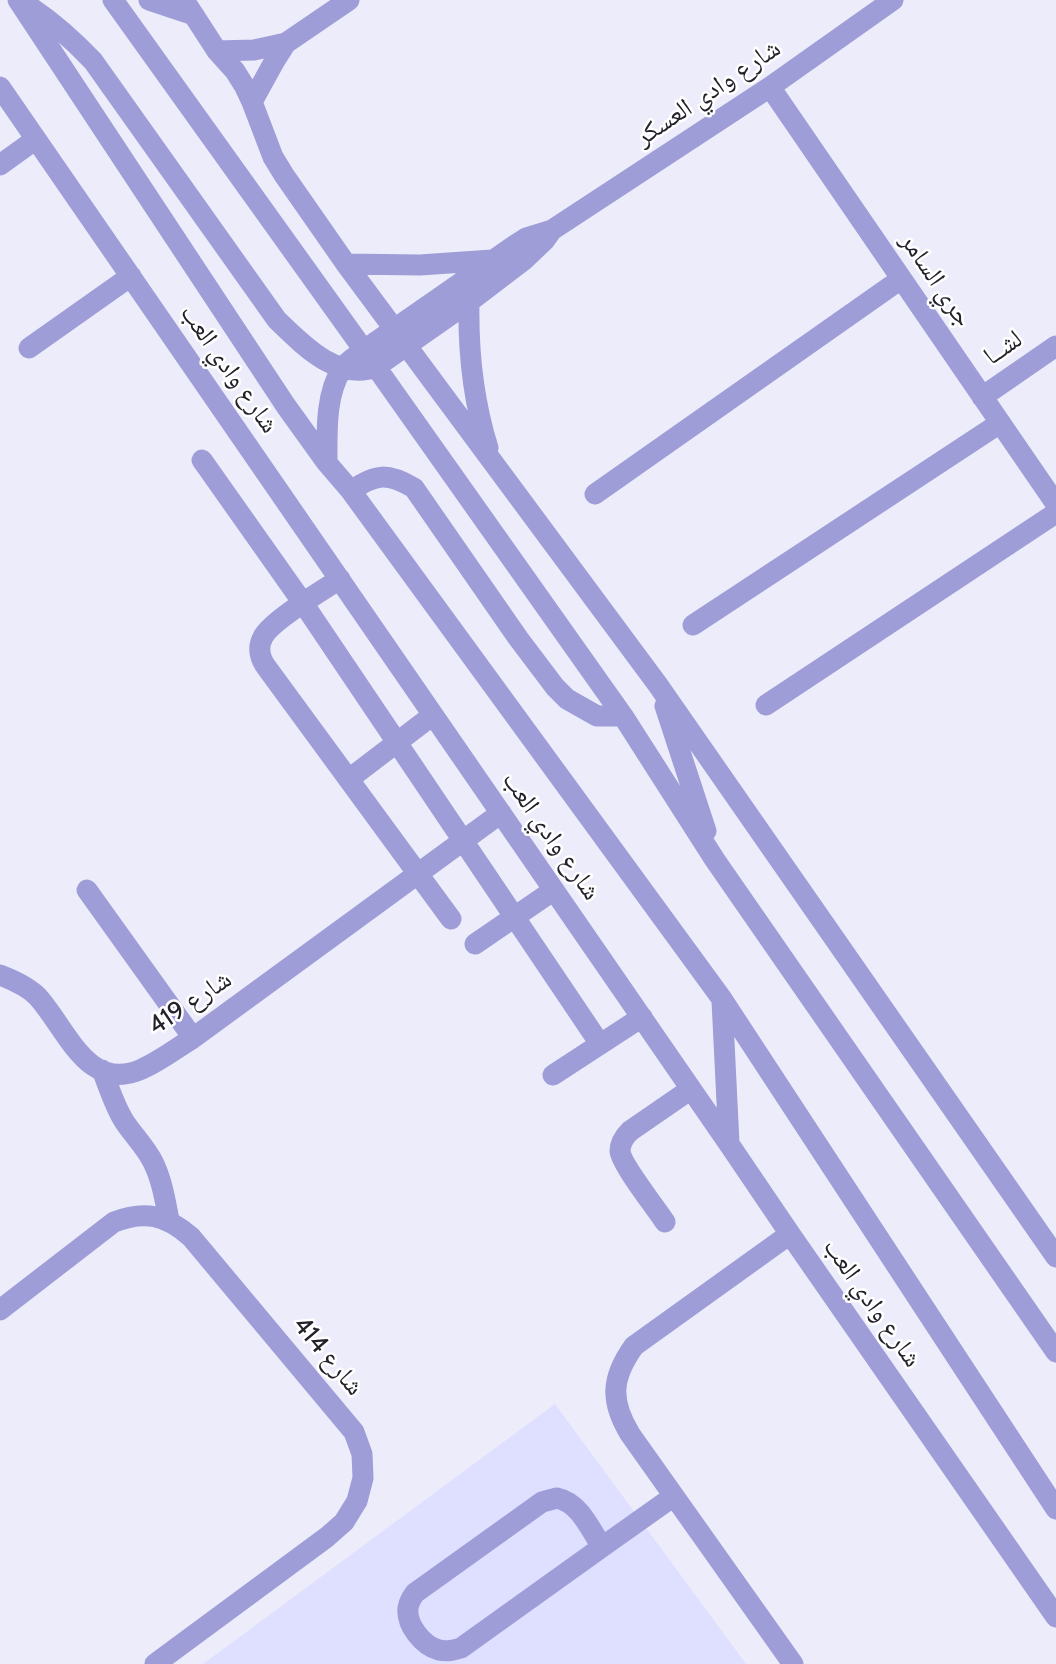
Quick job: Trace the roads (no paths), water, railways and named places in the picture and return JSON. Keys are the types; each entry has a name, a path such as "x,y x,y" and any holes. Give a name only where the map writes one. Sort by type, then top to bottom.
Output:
{"street":[{"path":"19,0 45,16 93,61 277,320 317,354 342,369"},
{"name":"شارع وادي العب","path":"19,0 286,406 722,999 1056,1509"},
{"path":"113,0 623,716 715,860 1056,1353"},
{"path":"149,0 189,8 217,51 235,71 253,102 268,147 278,166 346,264 658,685 1056,1257"},
{"path":"217,51 254,50 286,43 349,0"},
{"name":"شارع وادي العسكر","path":"327,463 330,404 342,369 370,358 401,338 469,302 534,251 552,230 770,87 893,0"},
{"path":"253,102 286,43"},
{"name":"شارع وادي العب","path":"0,87 789,1234 1056,1617"},
{"name":"جري السامر","path":"770,87 1056,504"},
{"path":"0,165 36,139"},
{"name":"شارع وادي العسكر","path":"401,338 494,259 526,238 552,230"},
{"path":"346,264 420,265 494,259"},
{"path":"29,348 131,276"},
{"path":"595,494 901,279"},
{"path":"469,302 468,338 472,373 482,429 494,465"},
{"name":"لشــا","path":"982,397 1056,346"},
{"path":"693,625 1000,423"},
{"path":"202,460 303,603 600,1044"},
{"path":"351,491 365,481 382,477 399,480 414,488 555,687 567,699 597,716 623,716"},
{"path":"766,705 1056,513"},
{"path":"340,579 265,632 261,639 260,655 451,919"},
{"path":"658,685 715,860"},
{"path":"349,779 433,715"},
{"name":"شارع 419","path":"102,1070 129,1073 143,1069 193,1038 501,813"},
{"path":"87,890 193,1038"},
{"path":"475,944 554,890"},
{"path":"0,975 35,993 79,1054 102,1070 117,1109 153,1162 169,1220 141,1215 114,1222 0,1310"},
{"path":"722,999 729,1144"},
{"path":"553,1075 642,1017"},
{"path":"665,1222 623,1161 620,1149 625,1136 691,1088"},
{"name":"شارع 414","path":"155,1664 344,1522 357,1501 363,1478 362,1454 354,1432 191,1237 169,1220"},
{"path":"789,1234 634,1346 623,1362 616,1380 615,1399 620,1418 793,1664"},
{"path":"602,1547 572,1504 557,1499 541,1502 415,1593 408,1607 410,1622 429,1646 450,1651 461,1648 674,1496"}]}
